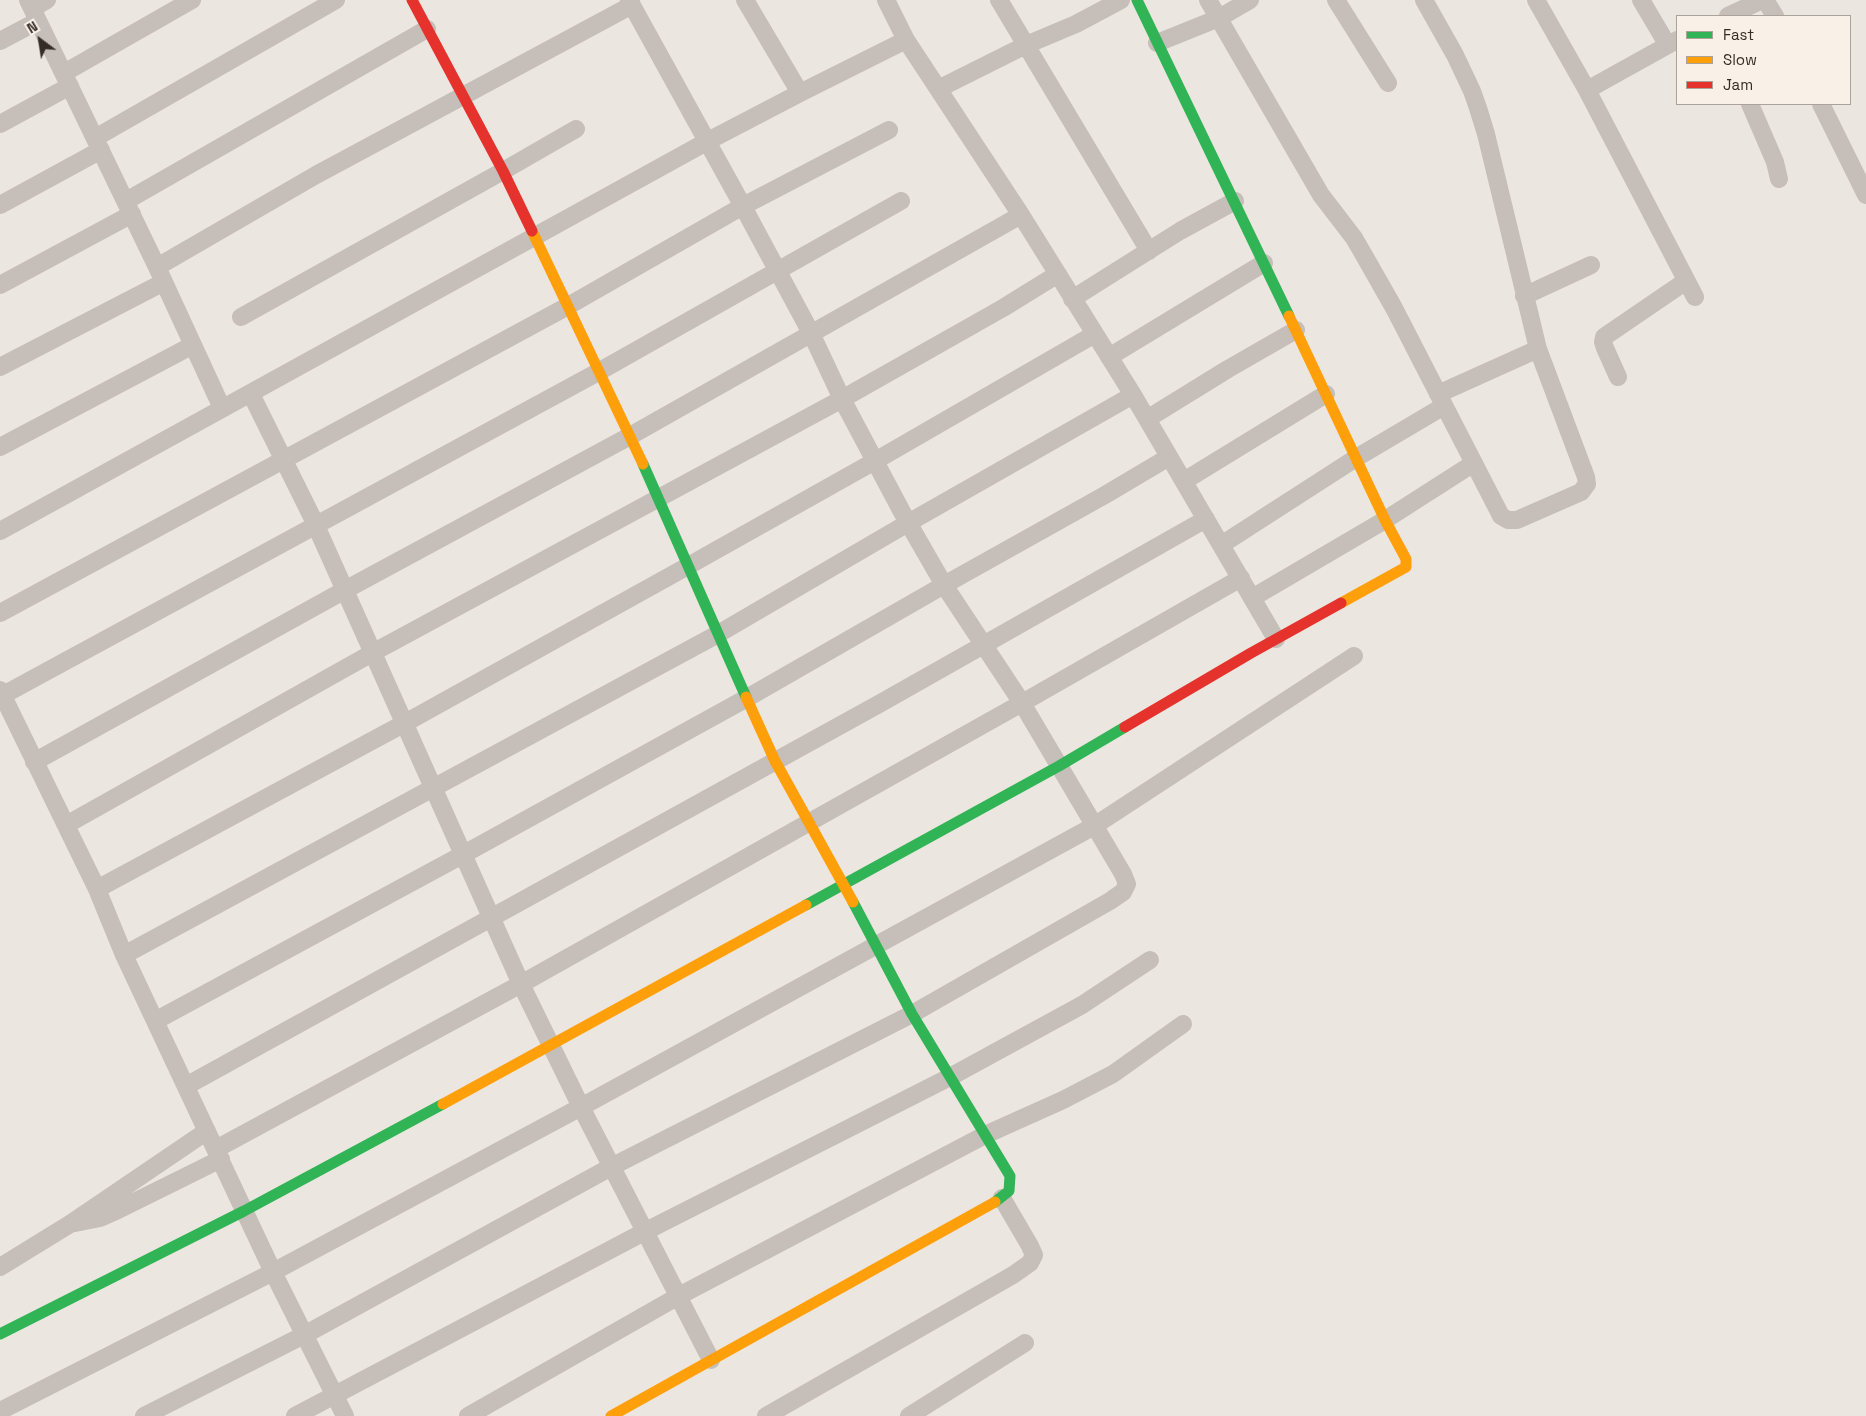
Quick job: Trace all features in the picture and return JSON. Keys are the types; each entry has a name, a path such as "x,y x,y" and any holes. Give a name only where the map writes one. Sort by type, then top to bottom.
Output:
{"street":[{"path":"0,124 192,0"},
{"path":"0,205 336,0"},
{"path":"412,0 503,171 600,371 775,761 876,944 912,1014 1010,1176 1009,1191 1002,1198 611,1416"},
{"path":"745,0 800,93"},
{"path":"886,0 906,40 1021,214 1148,419 1276,639"},
{"path":"1000,0 1149,251"},
{"path":"938,89 1026,45 1076,24 1121,0"},
{"path":"0,1334 244,1211 552,1045 1059,766 1276,639 1406,567 1406,559 1385,520 1235,201 1137,0"},
{"path":"1208,0 1321,195 1354,238 1394,308 1501,516 1508,520 1517,520 1581,492 1586,488 1586,477 1538,349 1478,108 1455,55 1424,0"},
{"path":"1157,43 1219,18 1250,0"},
{"path":"1336,0 1388,83"},
{"path":"1536,0 1587,90 1695,297"},
{"path":"1587,90 1672,42 1641,0"},
{"path":"1730,15 1764,0 1774,15"},
{"path":"0,367 161,274 316,175 630,3 778,270 811,333 842,399 908,523 944,584 1022,703 1123,874 1126,884 1123,892 912,1014 611,1167 306,1334 144,1416"},
{"path":"0,41 37,7 67,80 161,274 222,408"},
{"path":"0,285 427,29"},
{"path":"0,531 708,141 906,40"},
{"path":"1750,105 1775,162 1779,179"},
{"path":"1821,105 1866,195"},
{"path":"241,317 576,129"},
{"path":"0,613 568,306 743,206 889,130"},
{"path":"345,1416 306,1334 273,1272 124,955 97,889 1,693 316,526 600,371 901,201"},
{"path":"1072,298 1235,201"},
{"path":"34,762 345,590 630,436 1021,214"},
{"path":"1109,357 1264,262"},
{"path":"1524,296 1591,265"},
{"path":"66,826 374,652 842,399 994,313 1058,274"},
{"path":"1618,377 1605,348 1604,337 1686,281"},
{"path":"1148,419 1228,369 1296,330"},
{"path":"97,889 406,723 875,462 1094,334"},
{"path":"0,447 193,345"},
{"path":"1222,545 1441,400 1538,349"},
{"path":"251,394 285,460 374,652 521,984 611,1167 711,1360"},
{"path":"1184,481 1326,394"},
{"path":"124,955 433,786 718,634 1133,395"},
{"path":"155,1021 747,698 944,584 1106,495 1169,457"},
{"path":"1252,598 1385,520 1474,463"},
{"path":"186,1086 984,645 1206,519"},
{"path":"70,1224 100,1218 118,1210 1022,703 1241,578"},
{"path":"0,1411 273,1272 581,1107 1094,826 1354,656"},
{"path":"295,1416 644,1232 950,1077 1082,1005 1150,960"},
{"path":"468,1416 677,1297 985,1135 1064,1100 1113,1074 1183,1024"},
{"path":"0,1267 70,1224 207,1131"},
{"path":"766,1416 1013,1275 1030,1263 1034,1255 1002,1198"},
{"path":"909,1416 1025,1343"}],"traffic: fast":[{"path":"1137,0 1289,316"},
{"path":"643,464 746,697"},
{"path":"806,905 1059,766 1125,727"},
{"path":"853,902 912,1014 1010,1176 1009,1191 995,1202"},
{"path":"0,1334 244,1211 443,1104"}],"traffic: slow":[{"path":"532,231 643,464"},
{"path":"1289,316 1385,520 1406,559 1406,567 1341,603"},
{"path":"746,697 775,761 853,902"},
{"path":"443,1104 806,905"},
{"path":"611,1416 995,1202"}],"traffic: jam":[{"path":"412,0 503,171 532,231"},
{"path":"1125,727 1341,603"}]}
